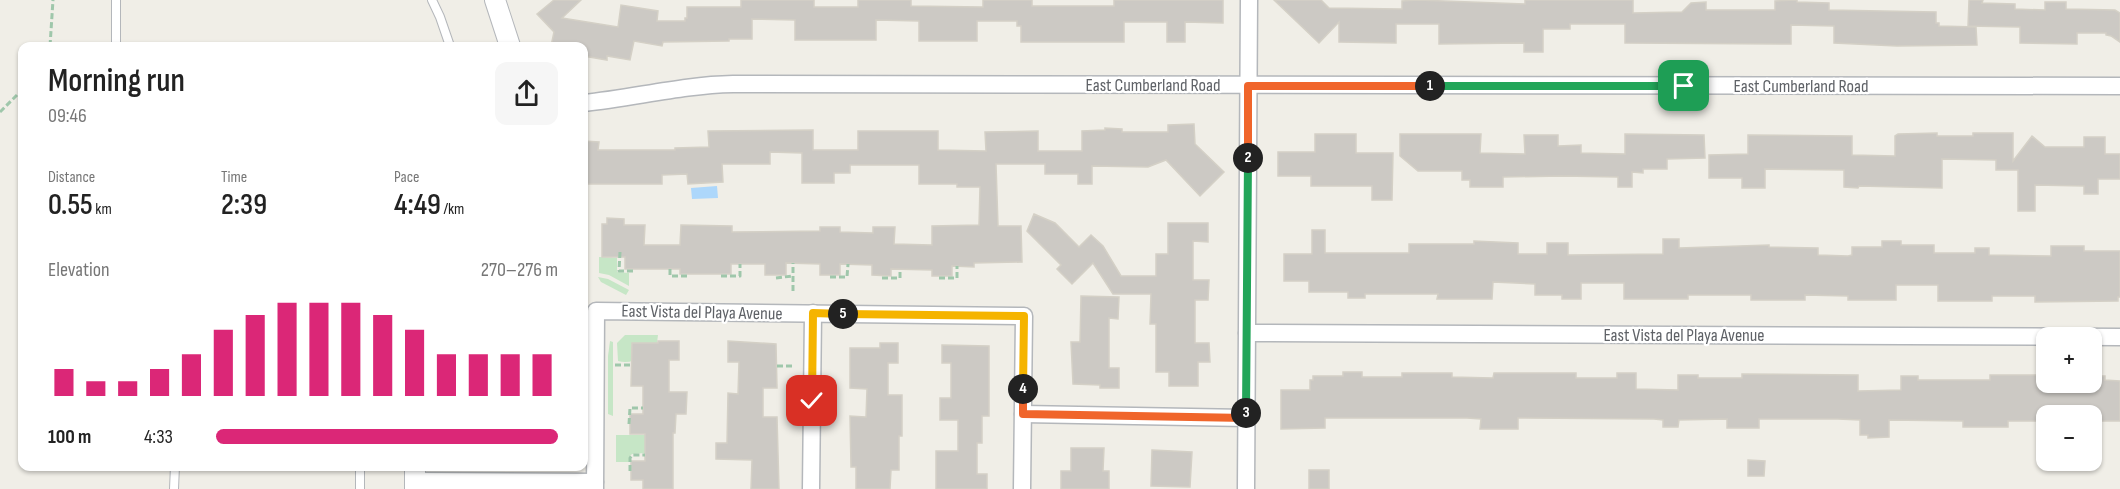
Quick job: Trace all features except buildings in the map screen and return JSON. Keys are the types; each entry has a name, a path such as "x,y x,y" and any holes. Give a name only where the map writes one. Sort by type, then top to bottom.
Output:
{"street":[{"path":"495,0 509,42"},
{"path":"1246,489 1249,0"},
{"name":"East Cumberland Road","path":"588,103 641,96 688,86 722,84 2120,86"},
{"name":"East Vista del Playa Avenue","path":"595,485 596,311 1024,316 1023,414"},
{"path":"811,489 813,313"},
{"name":"East Vista del Playa Avenue","path":"1247,333 2120,337"},
{"path":"1022,489 1023,414 1246,418"},
{"path":"415,479 595,485"}],"lane":[{"path":"116,0 116,42"},
{"path":"432,0 449,42"},
{"path":"174,489 175,471"},
{"path":"360,471 360,489"}],"path":[{"path":"50,42 53,0"},
{"path":"0,112 18,94"},
{"path":"620,252 619,271 635,271"},
{"path":"793,263 793,291"},
{"path":"721,276 740,276 740,264"},
{"path":"830,277 848,277 848,264"},
{"path":"939,278 957,278 957,266"},
{"path":"670,269 670,276 690,276"},
{"path":"882,278 900,278 900,269"},
{"path":"776,278 793,276"},
{"path":"615,365 632,365"},
{"path":"777,366 793,366"},
{"path":"630,424 630,408 643,408"},
{"path":"630,471 632,455 645,455"}],"green space":[{"path":"599,257 617,258 617,272 629,273 629,286 609,275 599,273"},
{"path":"598,277 608,279 629,290 626,295 601,282"},
{"path":"625,335 658,335 657,343 644,354 629,362 624,362 618,361 617,343"},
{"path":"610,341 613,342 613,416 608,414"},
{"path":"616,435 649,435 645,453 632,454 629,462 616,462"}],"water":[{"path":"717,186 718,198 692,199 691,188"}],"route":[{"path":"812,401 813,313 1024,316 1023,414 1246,418 1248,86 1684,86"}]}
